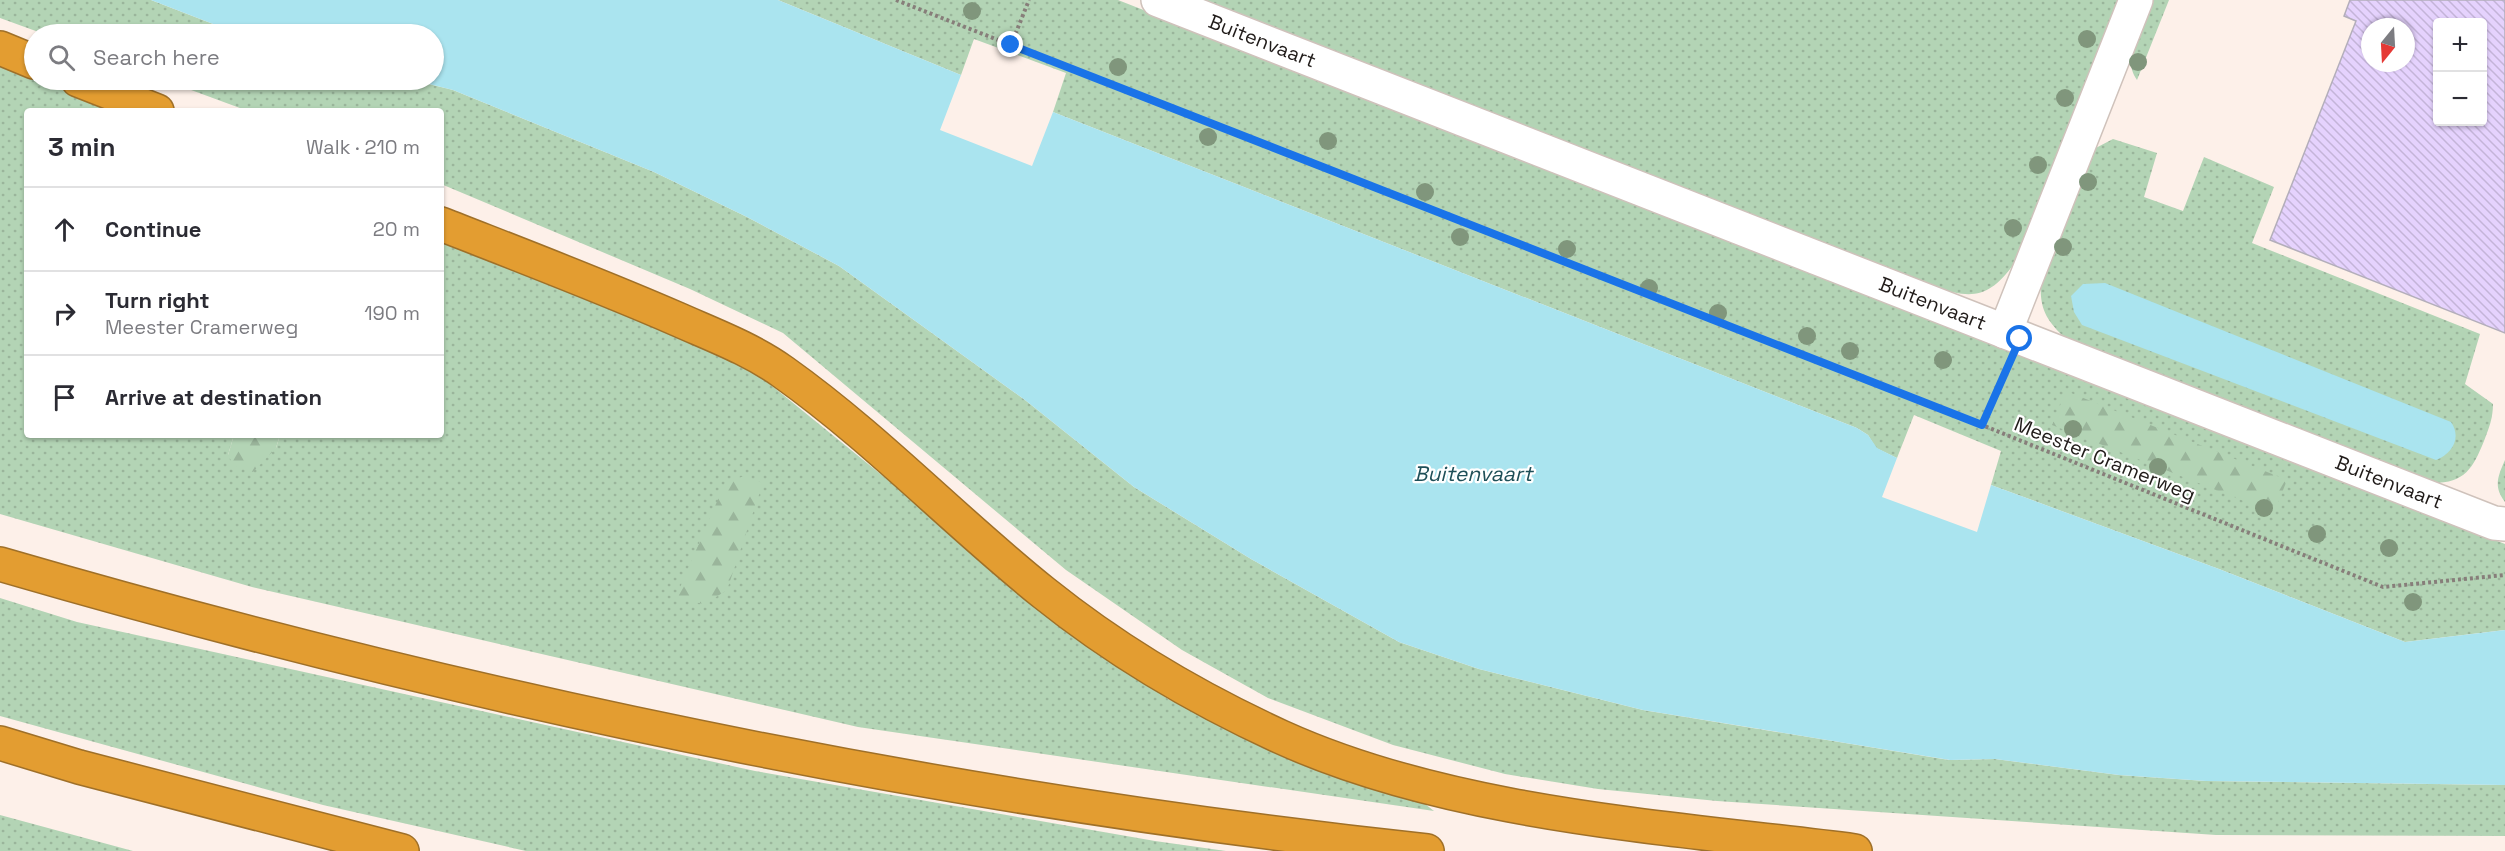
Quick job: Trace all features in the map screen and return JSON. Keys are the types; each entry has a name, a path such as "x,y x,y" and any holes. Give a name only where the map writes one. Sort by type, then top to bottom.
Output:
{"highway":[{"path":"0,48 24,58"},
{"path":"104,90 150,108"},
{"path":"444,225 631,299 736,345 780,369 896,463 967,529 1046,595 1111,641 1194,692 1283,738 1396,778 1505,805 1855,851"},
{"path":"0,564 335,656 545,705 770,752 937,783 1133,814 1427,851"},
{"path":"0,743 80,767 402,851"},
{"path":"80,767 323,851"}],"street":[{"name":"Buitenvaart","path":"1158,0 2483,519 2505,524"},
{"name":"Buitenvaart","path":"2013,335 2136,0"}],"path":[{"name":"Meester Cramerweg","path":"896,0 1982,425 2383,587 2505,575"},
{"path":"1011,45 1029,0"},
{"path":"1982,425 2013,335"}],"green space":[{"path":"0,0 151,0 213,24 24,24 24,27 0,18"},
{"path":"778,0 1118,0 2505,544 2505,630 2405,642 2219,569 1991,485 2001,451 1914,415 1897,458 1876,448 1868,435 1857,428 1053,112 1066,73 974,39 961,75"},
{"path":"1206,0 2118,0 2014,264 1989,289 1972,294 1962,294 1937,288"},
{"path":"2152,0 2169,0 2137,80 2132,71 2131,61 2134,40"},
{"path":"0,61 24,71 24,90 70,90 116,108 24,108 24,438 233,438 228,455 276,448 279,438 444,438 444,239 663,326 761,377 926,511 1037,608 1168,699 1297,757 1416,797 1434,811 858,727 252,587 0,514"},
{"path":"444,88 654,172 747,217 839,266 1025,400 1134,487 1251,559 1399,642 1479,669 1643,710 1949,760 1995,759 2119,775 2206,781 2505,785 2505,836 2216,835 1717,801 1598,789 1505,774 1393,745 1268,698 1182,650 1066,570 783,333 690,289 444,185 444,108 240,108 191,90 444,90"},
{"path":"2113,139 2157,153 2144,197 2183,211 2204,157 2274,187 2252,243 2480,334 2465,384 2493,404 2493,409 2484,441 2476,459 2466,472 2453,480 2433,483 2066,339 2053,326 2045,313 2041,299 2041,280 2090,151"},
{"path":"2066,391 2287,480 2274,513 2052,425"},
{"path":"233,438 279,438 276,448 253,472 234,466 228,455"},
{"path":"2505,460 2505,502 2499,491 2498,481"},
{"path":"744,476 763,483 727,590 705,604 675,599 725,483"},
{"path":"0,598 77,622 755,771 1155,841 1226,851 526,851 323,805 0,716"},
{"path":"0,815 133,851 0,851"}],"water":[{"name":"Buitenvaart","path":"151,0 778,0 961,75 940,130 1032,166 1053,112 1857,428 1868,435 1877,448 1897,458 1882,497 1977,532 1991,485 2219,569 2405,642 2505,630 2505,785 2206,781 2119,775 1995,759 1950,760 1643,710 1479,669 1399,642 1251,559 1134,487 1025,400 839,266 747,217 654,172 444,88 444,24 213,24"},
{"path":"2105,283 2451,422 2456,434 2454,445 2447,454 2436,460 2082,325 2074,312 2071,296 2083,284"}],"building":[{"path":"2350,0 2505,0 2505,333 2270,240 2356,21 2344,16"}],"route":[{"path":"1011,45 1982,425 2020,339"}]}
